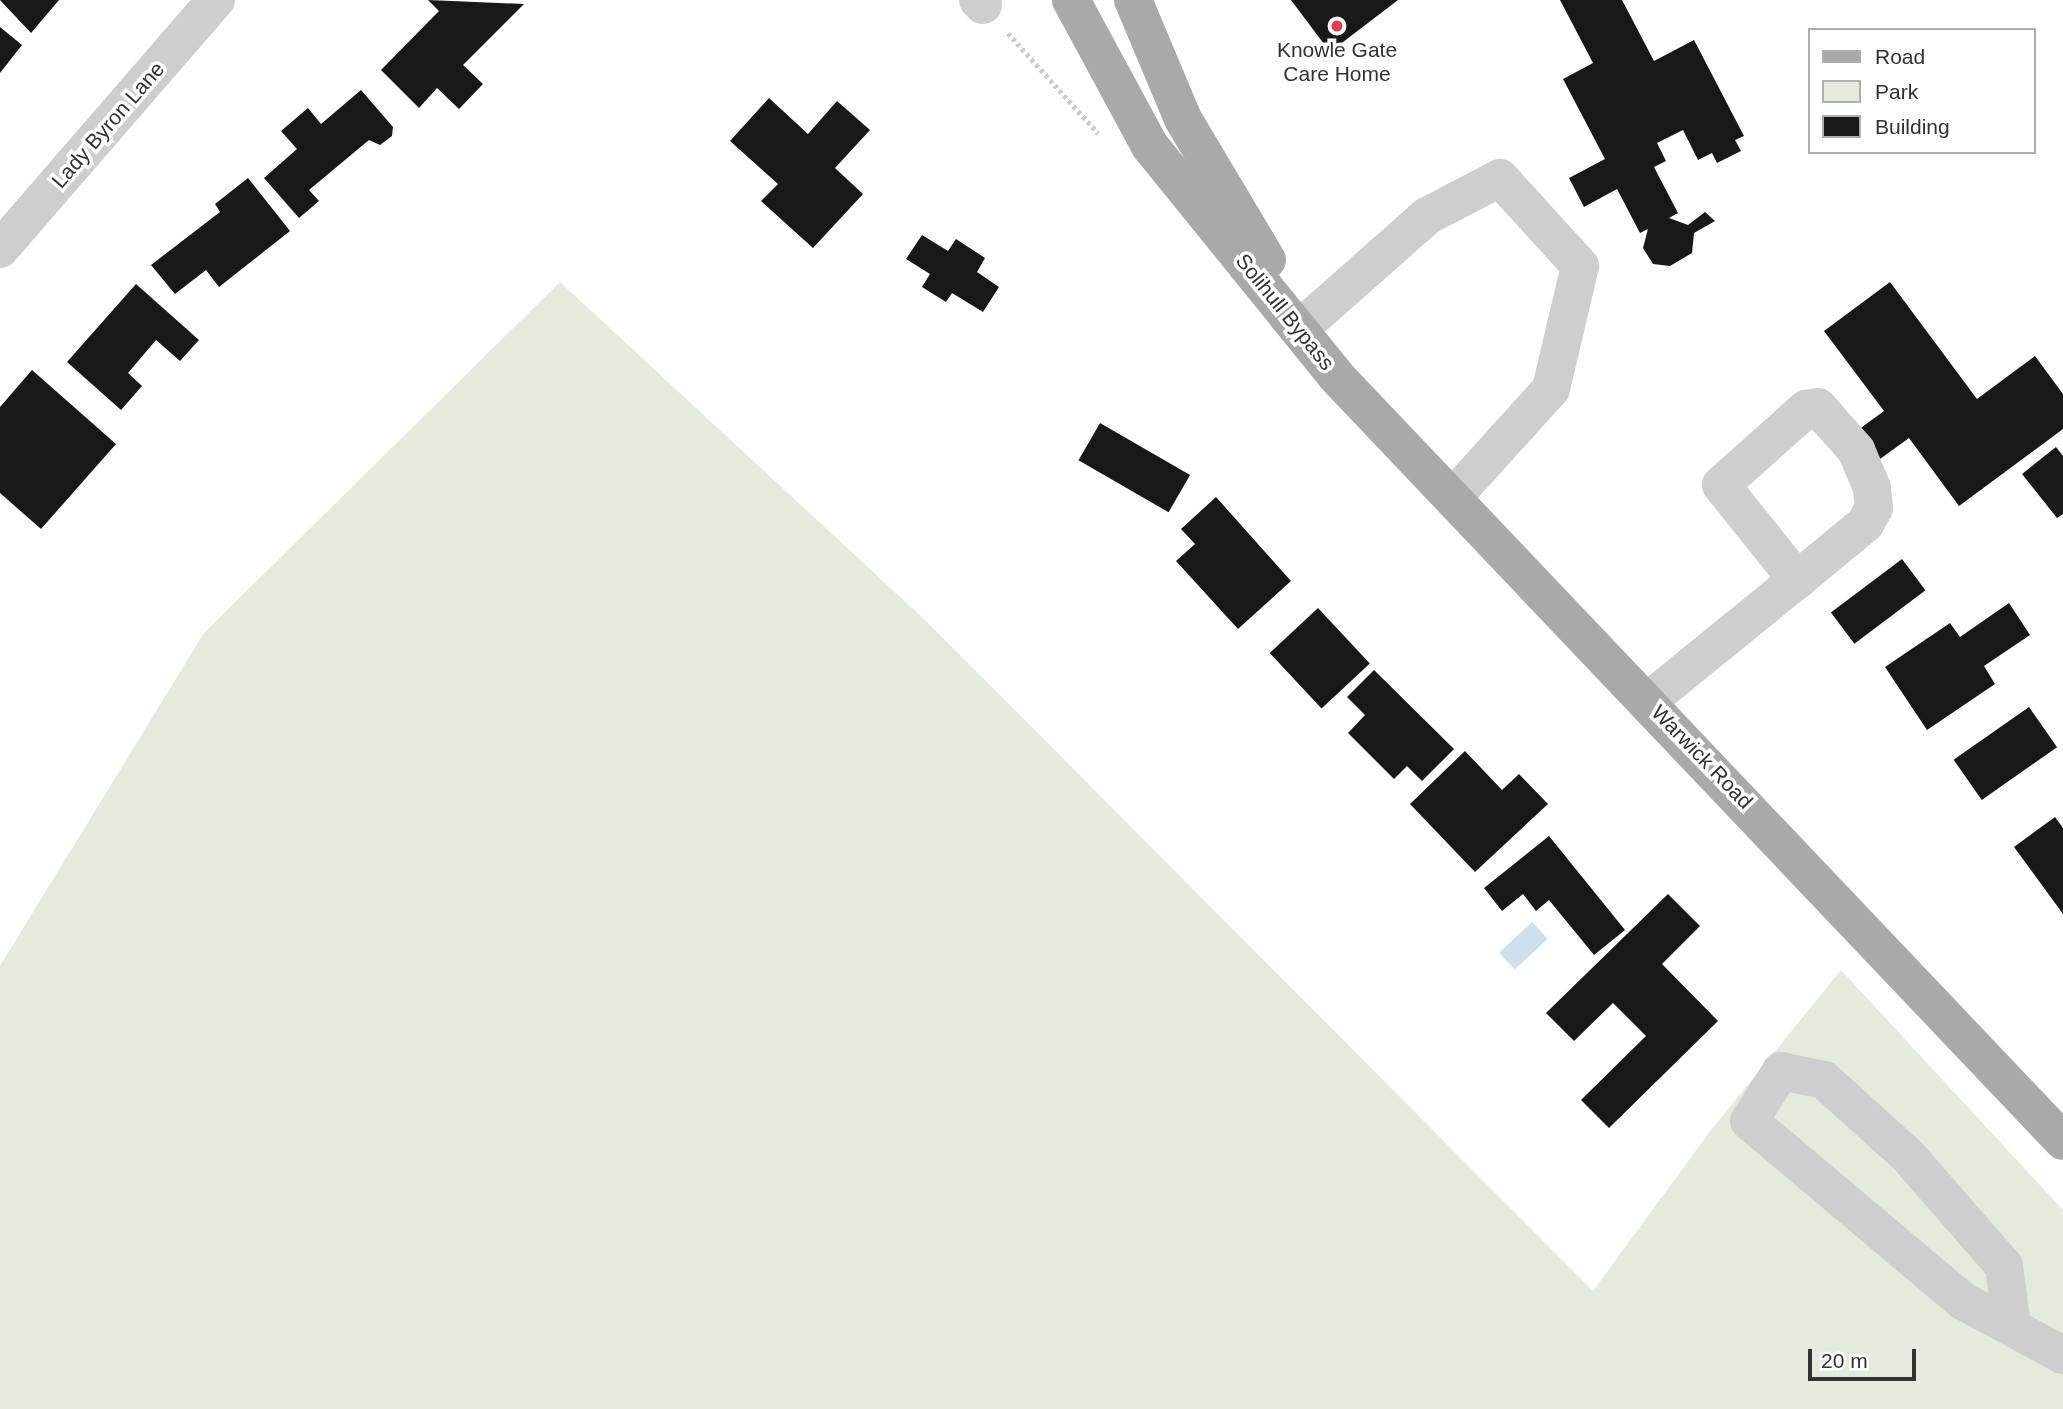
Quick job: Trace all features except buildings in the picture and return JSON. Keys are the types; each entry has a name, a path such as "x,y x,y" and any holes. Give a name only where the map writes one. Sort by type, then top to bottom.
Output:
{"main road":[{"name":"Solihull Bypass","path":"1071,0 1150,146 1336,376"},
{"name":"Solihull Bypass","path":"1133,0 1183,119 1336,376"},
{"name":"Warwick Road","path":"1336,376 1648,701 2063,1141"}],"street":[{"name":"Lady Byron Lane","path":"0,249 216,0"},
{"path":"1305,324 1427,216 1500,178 1580,266 1551,388 1453,497"},
{"path":"1648,701 1797,580"},
{"path":"2012,1327 2004,1266 1907,1155 1824,1080 1781,1071 1749,1121 1963,1301 2063,1355"}],"green space":[{"path":"560,282 926,621 1593,1291 1711,1130 1841,970 2063,1210 2063,1409 0,1409 0,966 204,633"}],"water":[{"path":"1532,922 1548,939 1515,970 1499,953"}],"place":[{"name":"Knowle Gate Care Home","path":"1337,26"}]}
